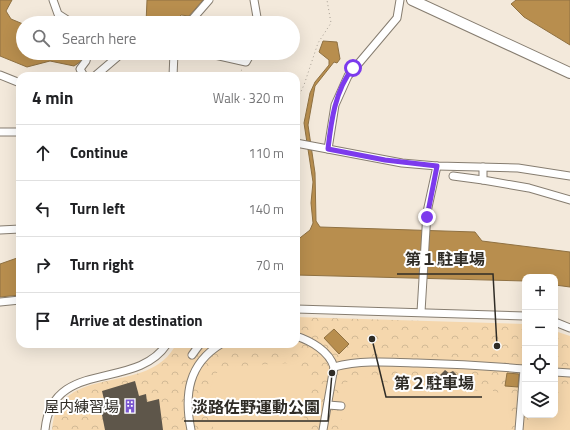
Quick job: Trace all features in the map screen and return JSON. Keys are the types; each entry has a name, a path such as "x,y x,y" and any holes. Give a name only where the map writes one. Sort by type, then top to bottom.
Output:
{"highway":[{"path":"412,0 570,73"}],"street":[{"path":"53,0 58,14 61,16"},
{"path":"195,16 209,0"},
{"path":"254,0 257,16"},
{"path":"328,149 335,106 348,76 397,18 400,0"},
{"path":"82,72 80,69 86,60"},
{"path":"100,72 114,60"},
{"path":"173,72 174,60"},
{"path":"237,60 246,62"},
{"path":"0,75 16,81"},
{"path":"0,132 16,132"},
{"path":"300,144 385,160 437,166 518,168 570,176"},
{"path":"421,312 429,197 437,166"},
{"path":"483,167 483,180"},
{"path":"453,176 528,188 570,200"},
{"path":"0,230 16,229"},
{"path":"0,302 16,300"},
{"path":"0,306 16,304"},
{"path":"300,309 522,316"},
{"path":"558,323 570,328"},
{"path":"300,338 316,345 326,355 334,367 323,430"},
{"path":"45,430 51,405 61,393 69,387 86,380 141,365 155,357 164,348"},
{"path":"192,355 197,348"},
{"path":"191,430 187,405 188,390 200,362 216,348"},
{"path":"334,367 355,362 388,362 466,364 522,369"},
{"path":"558,372 570,373"},
{"path":"519,430 524,382"},
{"path":"180,388 188,390"},
{"path":"328,405 341,406"}],"path":[{"path":"300,94 318,43 331,23 328,0"},
{"path":"241,72 246,62"}],"green space":[{"path":"300,317 522,324 522,418 558,418 558,332 570,336 570,430 52,430 58,408 70,395 87,386 146,370 163,360 173,348 300,348"},
{"path":"291,363 305,369 310,376 311,384 301,430 214,430 209,414 208,397 216,374 221,367"},
{"path":"362,377 371,378 371,381 482,391 483,388 493,389 493,392 504,393 510,400 510,420 507,420 506,430 341,430 343,405 340,404 341,395 344,395 345,384 351,379 362,380"},
{"path":"558,397 570,398 570,430 530,430 531,418 558,418"}],"shaded area":[{"path":"0,0 12,0 6,11 11,19 16,21 16,60 83,60 74,66 50,61 27,67 0,56"},
{"path":"147,0 203,0 189,16 146,16"},
{"path":"516,0 570,0 570,45 524,17 511,4"},
{"path":"323,41 337,42 340,59 337,63 334,62 315,86 308,125 315,173 316,221 320,227 475,232 482,241 570,252 570,287 558,285 558,274 522,274 522,281 300,275 300,238 310,230 313,223 311,203 313,182 304,123 310,93 315,82 329,65 329,60 319,52"},
{"path":"16,258 16,295 0,297 0,264"},
{"path":"334,329 349,344 339,354 324,338"},
{"path":"507,373 519,374 518,387 505,386"}],"building":[{"path":"445,370 449,373 453,371 456,374 458,377 455,381 452,382 448,380 444,382 440,379 439,376"},
{"name":"屋内練習場","path":"135,381 139,396 146,394 147,402 159,399 163,430 105,430 100,405 105,404 102,391"}],"place":[{"name":"第２駐車場","path":"372,339"},
{"name":"第１駐車場","path":"497,346"},
{"name":"淡路佐野運動公園","path":"332,373"},
{"name":"屋内練習場","path":"130,406"}],"route":[{"path":"353,68 335,106 329,135 328,149 385,160 437,166 429,197 427,217"}]}
